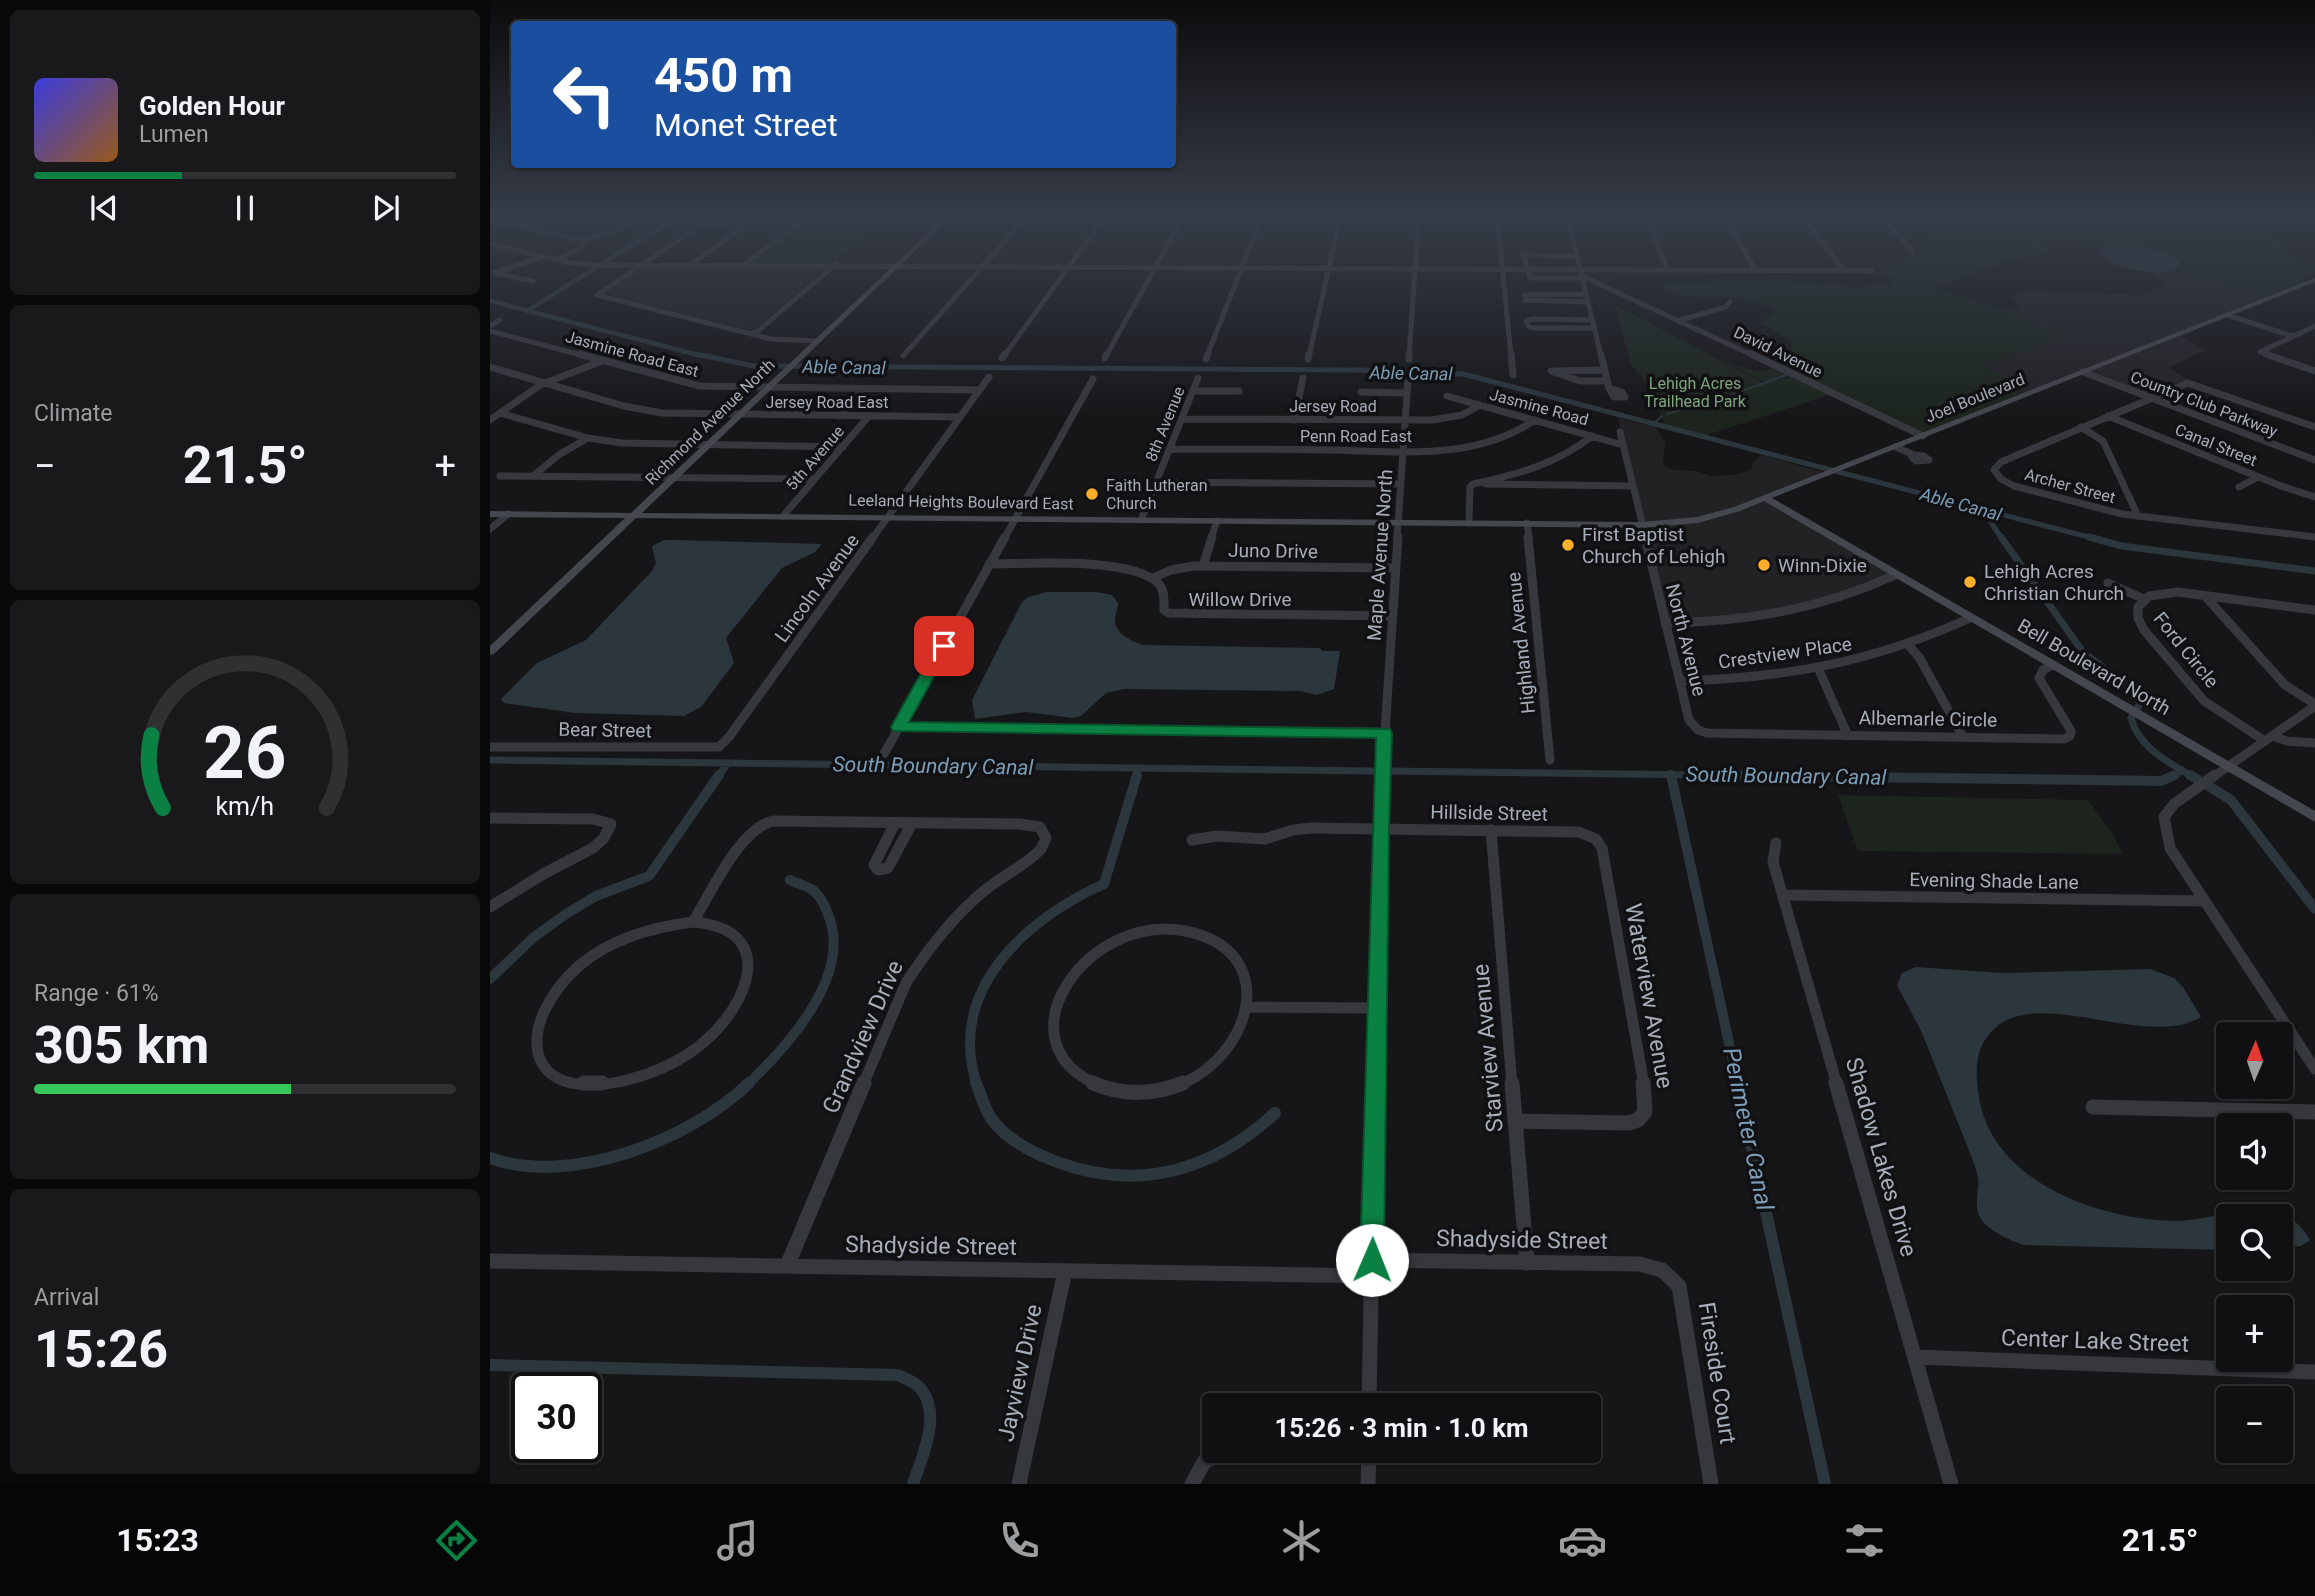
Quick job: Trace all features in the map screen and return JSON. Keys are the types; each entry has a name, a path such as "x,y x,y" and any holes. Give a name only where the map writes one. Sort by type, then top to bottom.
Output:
{"main road":[{"name":"Richmond Avenue North","path":"490,652 878,283"},
{"name":"Joel Boulevard","path":"1642,524 1715,516 1765,498 2307,283"},
{"name":"Bell Boulevard North","path":"1765,498 2315,817"},
{"name":"Leeland Heights Boulevard East","path":"490,514 1642,524"}],"street":[{"path":"613,283 597,295 776,340 817,341"},
{"path":"751,334 813,283"},
{"path":"903,356 968,283"},
{"path":"1002,358 1057,283"},
{"path":"1105,358 1146,283"},
{"path":"1206,359 1235,283"},
{"path":"1308,359 1325,283"},
{"path":"1409,359 1415,283"},
{"path":"1504,283 1513,374"},
{"path":"1583,283 1608,385 1580,381 1551,371 1604,370"},
{"name":"David Avenue","path":"1596,283 1680,320 1923,436"},
{"path":"1586,294 1525,298 1588,302"},
{"path":"1680,320 1726,307 1730,302"},
{"path":"2227,315 2292,336"},
{"path":"490,317 500,320 490,328"},
{"path":"1592,320 1526,321 1528,328 1594,328"},
{"path":"2315,326 2260,352 2315,371"},
{"name":"Jasmine Road East","path":"490,328 691,385 980,390"},
{"path":"490,420 536,387 602,361"},
{"name":"Jersey Road East","path":"490,367 652,412 960,417"},
{"name":"Country Club Parkway","path":"2083,372 2315,460"},
{"name":"Lincoln Avenue","path":"719,747 729,737 989,377"},
{"name":"8th Avenue","path":"1142,520 1198,378"},
{"path":"1294,420 1303,378"},
{"path":"884,754 1093,379"},
{"name":"Maple Avenue North","path":"1369,1393 1380,829 1408,380"},
{"name":"Archer Street","path":"2315,427 2188,383 2081,427 1995,467 1996,473 2014,486 2138,516 2315,537"},
{"name":"5th Avenue","path":"839,416 863,389"},
{"path":"1193,391 1239,391"},
{"path":"1361,392 1408,393"},
{"name":"Jasmine Road","path":"1447,396 1623,445"},
{"name":"Jersey Road","path":"1182,419 1405,421 1452,418 1480,405"},
{"path":"500,413 588,438 639,444 843,447"},
{"name":"5th Avenue","path":"783,516 868,416"},
{"name":"Canal Street","path":"2108,416 2258,477 2315,496"},
{"name":"Penn Road East","path":"1170,449 1448,450 1483,445 1516,433 1535,420"},
{"path":"2081,427 2103,441 2138,516"},
{"name":"North Avenue","path":"1620,432 1689,720 1698,730"},
{"path":"1469,523 1470,487 1546,464 1576,449 1592,436"},
{"path":"533,476 566,450 588,438"},
{"path":"1896,447 1914,455"},
{"path":"500,476 815,479"},
{"path":"2239,487 2258,477"},
{"path":"1157,482 1401,484"},
{"path":"1478,483 1633,486"},
{"path":"490,529 508,514"},
{"path":"1203,566 1217,521"},
{"name":"Highland Avenue","path":"1527,523 1550,760"},
{"path":"989,564 1116,566 1137,570 1153,578"},
{"name":"Juno Drive","path":"1153,578 1178,568 1203,566 1395,568"},
{"path":"1665,623 1737,620 1805,609 1844,597 1895,575"},
{"name":"Willow Drive","path":"1153,578 1163,591 1164,610 1168,613 1392,616"},
{"path":"2108,583 2144,599"},
{"name":"Ford Circle","path":"2268,739 2220,714 2192,689 2141,624 2137,612 2144,599 2163,593 2311,609"},
{"path":"2205,596 2285,685 2315,705 2174,804 2164,817 2164,830 2170,848 2315,1069"},
{"path":"2311,609 2315,618"},
{"name":"Crestview Place","path":"1680,681 1771,677 1819,670 1909,646 1970,618"},
{"path":"1909,646 1919,656 1963,737"},
{"name":"Albemarle Circle","path":"1698,730 1707,733 2064,739 2070,736 2068,725 2039,678 2043,670 2052,665"},
{"path":"1819,670 1848,736"},
{"path":"898,727 1384,733"},
{"path":"2268,739 2315,743"},
{"name":"Bear Street","path":"490,747 719,747"},
{"path":"490,817 593,819 611,824 604,838 593,848 545,873 490,907"},
{"name":"Grandview Drive","path":"693,922 752,830 773,821 1031,825 1040,827 1045,832 1046,839 1037,854 996,882 959,913 921,958 901,994 787,1266"},
{"path":"895,823 874,865 878,870 889,867 912,823"},
{"name":"Hillside Street","path":"1192,840 1217,836 1265,839 1302,828 1579,832 1596,839"},
{"name":"Starview Avenue","path":"1491,830 1527,1263"},
{"name":"Waterview Avenue","path":"1515,1121 1628,1123 1638,1120 1645,1112 1643,1076 1602,848 1596,839"},
{"name":"Shadow Lakes Drive","path":"1776,843 1773,862 1951,1484"},
{"name":"Evening Shade Lane","path":"1783,895 2204,901"},
{"path":"693,922 718,925 732,933 739,939 748,957 748,978 743,993 719,1028 682,1057 660,1069 628,1080 596,1084 566,1081 543,1065 537,1055 536,1028 549,1000 573,972 600,951 632,935 664,925 693,922"},
{"path":"1153,929 1187,930 1207,936 1223,946 1236,959 1245,976 1248,1007 1239,1033 1222,1057 1194,1078 1160,1091 1124,1093 1089,1083 1072,1071 1061,1055 1055,1037 1054,1017 1060,995 1078,968 1112,942 1153,929"},
{"path":"1248,1007 1376,1008"},
{"path":"2093,1107 2315,1112"},
{"name":"Shadyside Street","path":"1372,1260 1639,1264 1652,1265 1669,1273"},
{"name":"Shadyside Street","path":"490,1261 1371,1276"},
{"name":"Jayview Drive","path":"1019,1484 1065,1271"},
{"name":"Fireside Court","path":"1669,1273 1679,1286 1712,1484"},
{"name":"Center Lake Street","path":"1915,1357 2315,1372"},
{"path":"1192,1484 1202,1463"},
{"path":"1368,1484 1369,1463"}],"shaded area":[{"path":"619,283 808,283 756,328 747,330 609,295 609,290"},
{"path":"2162,283 2220,283 2268,297 2026,393 1983,365 2016,355 2064,334 2032,324 2009,311 2019,308 2013,297 2027,290 2140,295 2164,285"},
{"path":"2198,329 2183,336 2205,350 2168,368 2194,383 2154,399 2085,374"},
{"path":"1618,418 1655,427 1665,442 1663,464 1673,470 1696,471 1711,476 1734,475 1751,470 1754,461 1761,455 1826,473 1735,508 1697,518 1642,523"},
{"path":"1765,501 1895,577 1831,603 1669,625 1642,526 1700,521"},
{"path":"664,540 822,544 815,552 782,568 726,638 734,663 701,707 684,716 575,713 504,703 501,699 537,663 586,640 652,571 656,563 652,546"},
{"path":"1047,592 1096,592 1112,595 1118,603 1115,620 1118,629 1130,639 1144,645 1320,648 1322,651 1340,651 1334,689 1317,695 1300,691 1124,689 1106,693 1081,716 1073,718 1026,712 975,719 972,700 1022,602 1028,597"},
{"path":"1916,967 2002,973 2150,969 2174,978 2183,987 2201,1017 2178,1025 2152,1027 2039,1013 2015,1017 1995,1028 1980,1051 1977,1069 1979,1097 1988,1127 2005,1153 2028,1174 2055,1191 2117,1214 2178,1221 2216,1215 2216,1250 2023,1245 1992,1230 1978,1211 1978,1179 1974,1163 1922,1033 1897,985 1902,973"},
{"path":"2293,1220 2310,1240 2301,1246 2293,1247"}],"green space":[{"path":"1668,283 1948,283 1935,288 2014,313 2032,324 2066,334 1984,365 2007,377 2009,385 2026,393 1923,434 1795,375 1764,382 1721,359 1760,371 1767,371 1784,361 1793,350 1789,340 1761,323 1774,314 1773,308 1740,299 1674,295 1661,286"},
{"path":"2220,283 2305,283 2268,297"},
{"name":"Lehigh Acres Trailhead Park","path":"1615,305 1764,383 1797,376 1832,394 1704,436 1665,426 1648,384 1631,365"},
{"path":"1838,795 2088,800 2114,836 2122,854 1858,851"}],"waterway":[{"path":"527,311 571,283"},
{"name":"Able Canal","path":"490,301 527,311"},
{"name":"Able Canal","path":"527,311 702,356"},
{"name":"Able Canal","path":"696,354 754,366 1360,370 1463,374 2096,539"},
{"path":"1745,390 1789,374"},
{"path":"1703,404 1715,403 1741,391"},
{"path":"1667,414 1695,406"},
{"path":"1654,423 1662,416"},
{"path":"1990,512 1990,521 2002,539"},
{"path":"2001,537 2083,652 2135,692 2140,704 2131,718 2141,738 2156,753 2182,770"},
{"name":"Able Canal","path":"2089,537 2122,546 2315,571"},
{"name":"South Boundary Canal","path":"490,760 1139,768"},
{"path":"718,777 728,763"},
{"path":"1136,777 1139,768"},
{"name":"South Boundary Canal","path":"1139,768 1375,771"},
{"name":"South Boundary Canal","path":"2173,777 2182,770"},
{"path":"2182,770 2193,777"},
{"name":"South Boundary Canal","path":"1388,771 1847,777"},
{"path":"490,979 534,937 566,914 596,896 649,876 719,775"},
{"path":"977,1085 970,1051 973,1019 983,989 999,962 1021,938 1046,917 1104,884 1137,775"},
{"name":"Perimeter Canal","path":"1671,775 1738,1085"},
{"name":"South Boundary Canal","path":"1711,775 2161,781 2175,775"},
{"path":"2190,775 2197,779"},
{"path":"2210,787 2231,800 2315,909"},
{"path":"749,1083 797,1030 812,1008 832,961 833,937 824,905 814,891 790,880"},
{"path":"490,1158 522,1165 556,1167 627,1153 695,1123 749,1083"},
{"path":"976,1083 991,1118 1004,1133 1021,1145 1057,1162 1087,1171 1117,1175 1145,1175 1200,1162 1251,1133 1275,1113"},
{"name":"Perimeter Canal","path":"1738,1083 1825,1484"},
{"path":"490,1365 898,1375 919,1387 927,1399 930,1411 925,1449 913,1484"}],"place":[{"name":"Faith Lutheran Church","path":"1092,494"},
{"name":"First Baptist Church of Lehigh","path":"1568,545"},
{"name":"Winn-Dixie","path":"1764,565"},
{"name":"Lehigh Acres Christian Church","path":"1970,582"}],"route":[{"path":"944,646 898,727 1384,733 1372,1260"}]}
